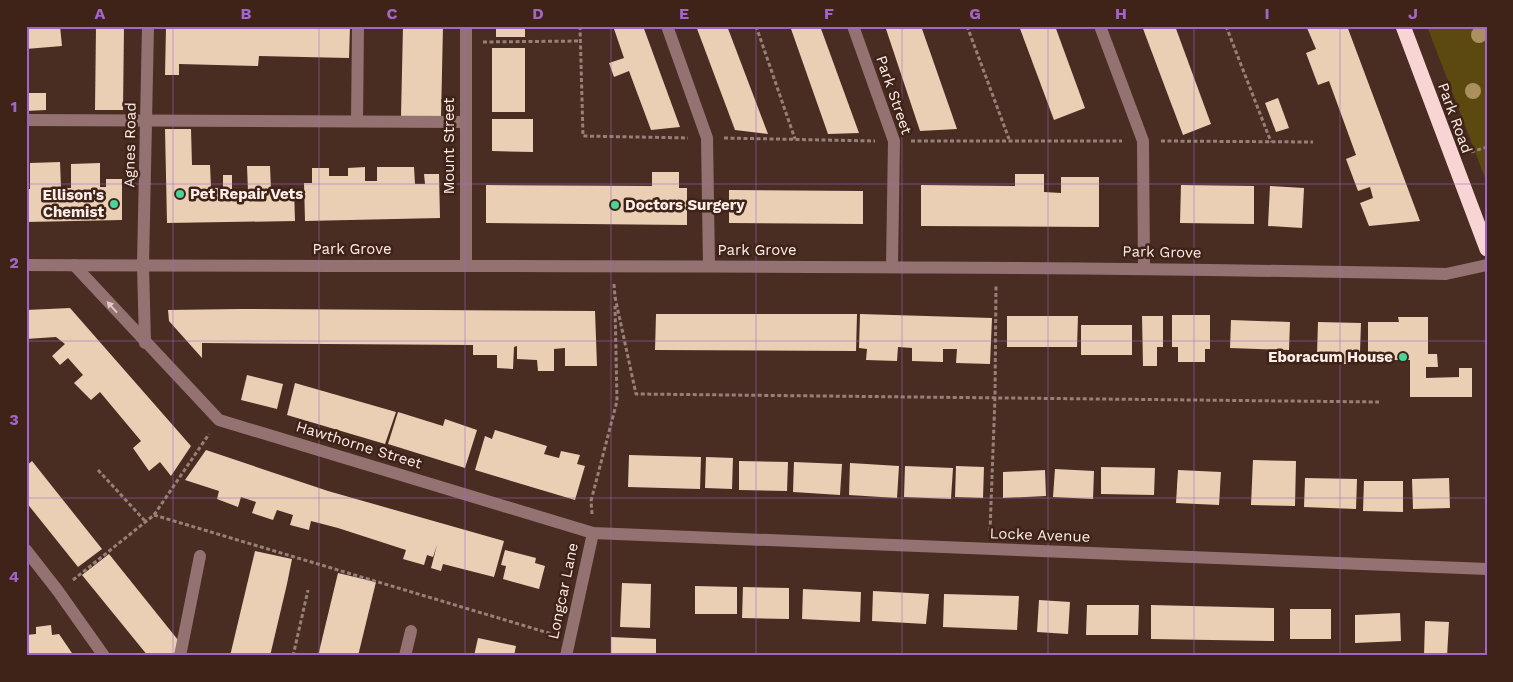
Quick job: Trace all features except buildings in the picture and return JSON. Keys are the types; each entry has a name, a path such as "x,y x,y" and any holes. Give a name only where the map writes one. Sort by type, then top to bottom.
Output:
{"highway":[{"name":"Park Road","path":"1403,26 1487,249"}],"street":[{"name":"Agnes Road","path":"143,265 148,26"},
{"path":"357,121 358,26"},
{"name":"Mount Street","path":"466,26 466,265"},
{"path":"667,26 707,138 709,266"},
{"name":"Park Street","path":"852,26 894,141 892,266"},
{"path":"1100,26 1143,141 1144,268"},
{"path":"26,120 465,122"},
{"name":"Park Grove","path":"26,265 892,266 1144,268 1446,274 1487,265"},
{"name":"Hawthorne Street","path":"74,265 219,420 592,532"},
{"path":"143,265 145,343"},
{"name":"Locke Avenue","path":"592,532 1487,569"},
{"name":"Longcar Lane","path":"566,656 592,532"},
{"path":"26,550 104,656"},
{"path":"180,656 200,556"},
{"path":"405,656 411,631"}],"path":[{"path":"756,26 795,139"},
{"path":"967,26 1009,139"},
{"path":"1226,26 1271,142"},
{"path":"466,42 580,41"},
{"path":"592,532 591,501 617,400 613,266"},
{"path":"989,549 995,397 996,267"},
{"path":"615,297 636,394 1379,402"},
{"path":"58,591 154,514 219,420"},
{"path":"98,470 146,522"},
{"path":"154,514 569,639"},
{"path":"293,656 308,590"}],"shaded area":[{"path":"1427,26 1487,26 1487,183"}],"place":[{"name":"Pet Repair Vets","path":"180,194"},
{"name":"Ellison's Chemist","path":"114,204"},
{"name":"Doctors Surgery","path":"615,205"},
{"name":"Eboracum House","path":"1403,357"}]}
